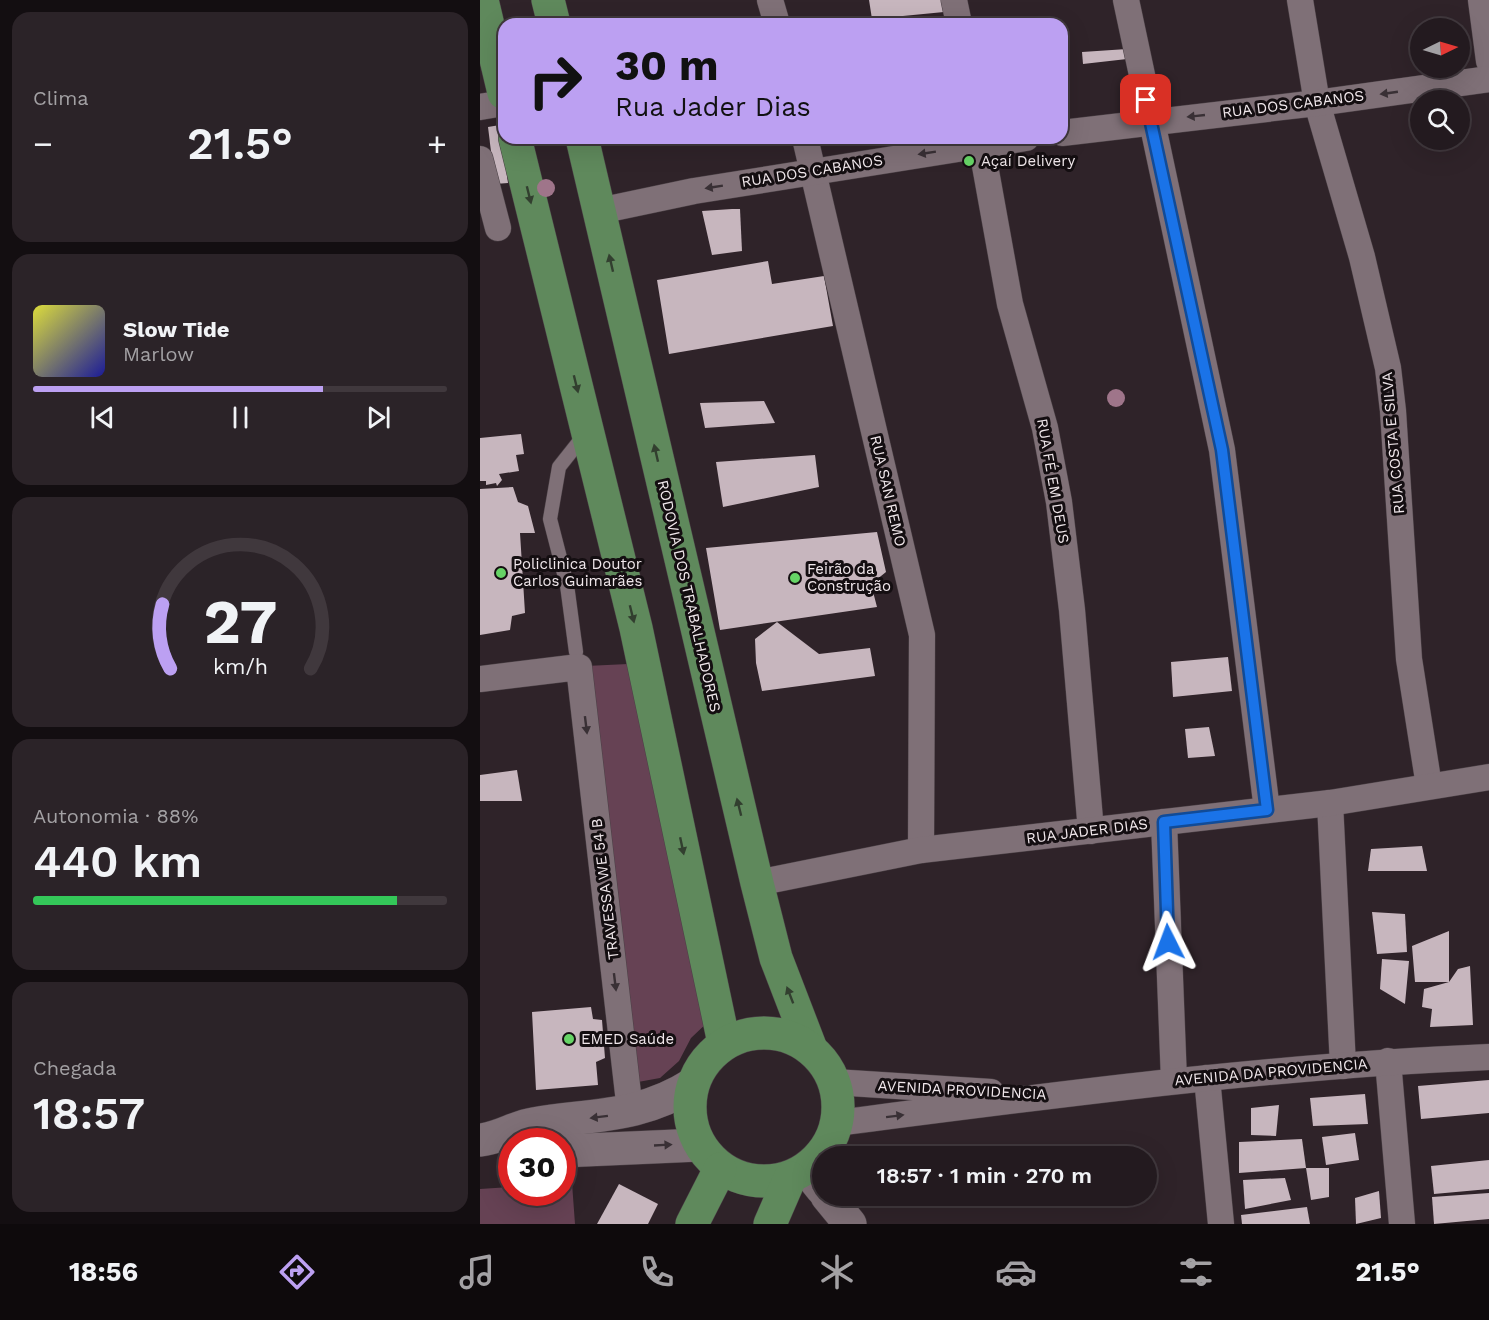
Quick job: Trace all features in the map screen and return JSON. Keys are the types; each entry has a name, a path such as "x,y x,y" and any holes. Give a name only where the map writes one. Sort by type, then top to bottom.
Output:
{"main road":[{"path":"482,0 498,68"},
{"path":"548,0 552,18"},
{"path":"516,144 636,628 724,1043"},
{"name":"RODOVIA DOS TRABALHADORES","path":"583,144 757,883 776,958 811,1049"},
{"path":"770,1224 806,1179 826,1149 837,1123 838,1102 834,1082 825,1064 811,1049 795,1039 777,1033 759,1032 724,1043 705,1061 693,1084 690,1115 710,1157 736,1177 754,1182 806,1179"},
{"path":"496,1140 529,1124 630,1111 674,1096 693,1084"},
{"path":"576,1152 710,1157"},
{"path":"692,1224 710,1157"},
{"path":"835,1206 850,1224"}],"street":[{"path":"770,0 775,18"},
{"path":"954,0 958,18"},
{"path":"1126,0 1222,450 1267,810"},
{"name":"RUA COSTA E SILVA","path":"1300,0 1317,103 1362,257 1388,368 1393,411 1409,659 1429,786"},
{"path":"1481,0 1489,61"},
{"name":"RUA DOS CABANOS","path":"1068,132 1317,103 1489,78"},
{"path":"480,107 498,104"},
{"name":"RUA SAN REMO","path":"807,144 922,635 921,850"},
{"name":"RUA DOS CABANOS","path":"599,211 694,191 963,144"},
{"name":"RUA FÉ EM DEUS","path":"981,144 1010,304 1045,428 1059,502 1072,610 1091,831"},
{"path":"480,159 489,229 538,231"},
{"path":"480,679 578,660"},
{"name":"TRAVESSA WE 54 B","path":"578,660 630,1111"},
{"name":"RUA JADER DIAS","path":"757,883 921,850 1330,802 1489,777"},
{"path":"1330,802 1343,1066"},
{"path":"1164,822 1174,1081"},
{"name":"AVENIDA DA PROVIDENCIA","path":"1054,1095 1388,1061 1489,1057"},
{"path":"1388,1061 1402,1224"},
{"path":"1207,1078 1221,1224"},
{"name":"AVENIDA PROVIDENCIA","path":"834,1082 1054,1095"},
{"name":"AVENIDA PROVIDENCIA","path":"837,1123 1054,1095"}],"lane":[{"path":"578,660 567,585 550,519 559,467 587,431"}],"shaded area":[{"path":"628,664 710,1020 691,1038 679,1061 660,1078 638,1082 586,666"},
{"path":"498,1188 498,1206 574,1206 575,1224 480,1224 480,1189"}],"building":[{"path":"869,0 943,0 944,12 872,18"},
{"path":"1127,49 1127,59 1083,64 1082,52"},
{"path":"498,125 498,144 503,144 508,183 495,184 488,127"},
{"path":"740,209 742,251 712,255 702,211"},
{"path":"768,261 772,284 824,276 833,326 669,354 657,280"},
{"path":"764,401 775,423 705,428 700,403"},
{"path":"521,434 524,454 516,455 519,471 499,474 502,480 497,486 496,483 486,485 486,481 480,481 480,438"},
{"path":"815,455 819,487 723,507 716,462"},
{"name":"Policlinica Doutor Carlos Guimarães","path":"513,487 518,502 528,506 535,533 520,533 525,613 512,616 510,630 480,635 480,489"},
{"name":"Feirão da Construção","path":"877,532 886,572 871,584 877,607 720,630 706,548"},
{"path":"777,622 819,654 870,648 875,676 762,691 756,663 755,639"},
{"path":"1228,657 1232,691 1173,697 1171,662"},
{"path":"1209,727 1215,756 1188,758 1185,729"},
{"path":"517,770 522,801 480,801 480,775"},
{"path":"1422,846 1427,871 1368,871 1371,849"},
{"path":"1372,912 1405,914 1407,952 1377,954"},
{"path":"1449,931 1449,982 1415,982 1412,946"},
{"path":"1382,959 1409,961 1405,1004 1380,989"},
{"path":"1470,966 1473,1025 1430,1027 1432,1009 1422,1007 1424,989 1449,982 1458,969"},
{"name":"EMED Saúde","path":"591,1007 593,1019 602,1020 605,1058 596,1062 598,1085 536,1090 532,1012"},
{"path":"1489,1080 1489,1113 1421,1119 1418,1086"},
{"path":"1365,1094 1368,1124 1313,1126 1310,1098"},
{"path":"1279,1105 1276,1136 1251,1135 1251,1108"},
{"path":"1355,1133 1359,1160 1326,1165 1322,1137"},
{"path":"1302,1139 1306,1168 1239,1173 1239,1142"},
{"path":"1489,1160 1489,1189 1434,1194 1431,1166"},
{"path":"1306,1168 1329,1168 1329,1197 1311,1200"},
{"path":"1285,1178 1291,1200 1245,1209 1243,1180"},
{"path":"619,1184 658,1204 648,1224 597,1224"},
{"path":"1379,1191 1381,1218 1356,1224 1355,1198"},
{"path":"1489,1193 1489,1219 1434,1224 1432,1197"},
{"path":"1307,1207 1310,1224 1242,1224 1241,1215"}],"place":[{"name":"Açaí Delivery","path":"969,161"},
{"name":"Policlinica Doutor Carlos Guimarães","path":"501,573"},
{"name":"Feirão da Construção","path":"795,578"},
{"name":"EMED Saúde","path":"569,1039"}],"route":[{"path":"1146,100 1222,450 1267,810 1164,822 1168,942"}]}
